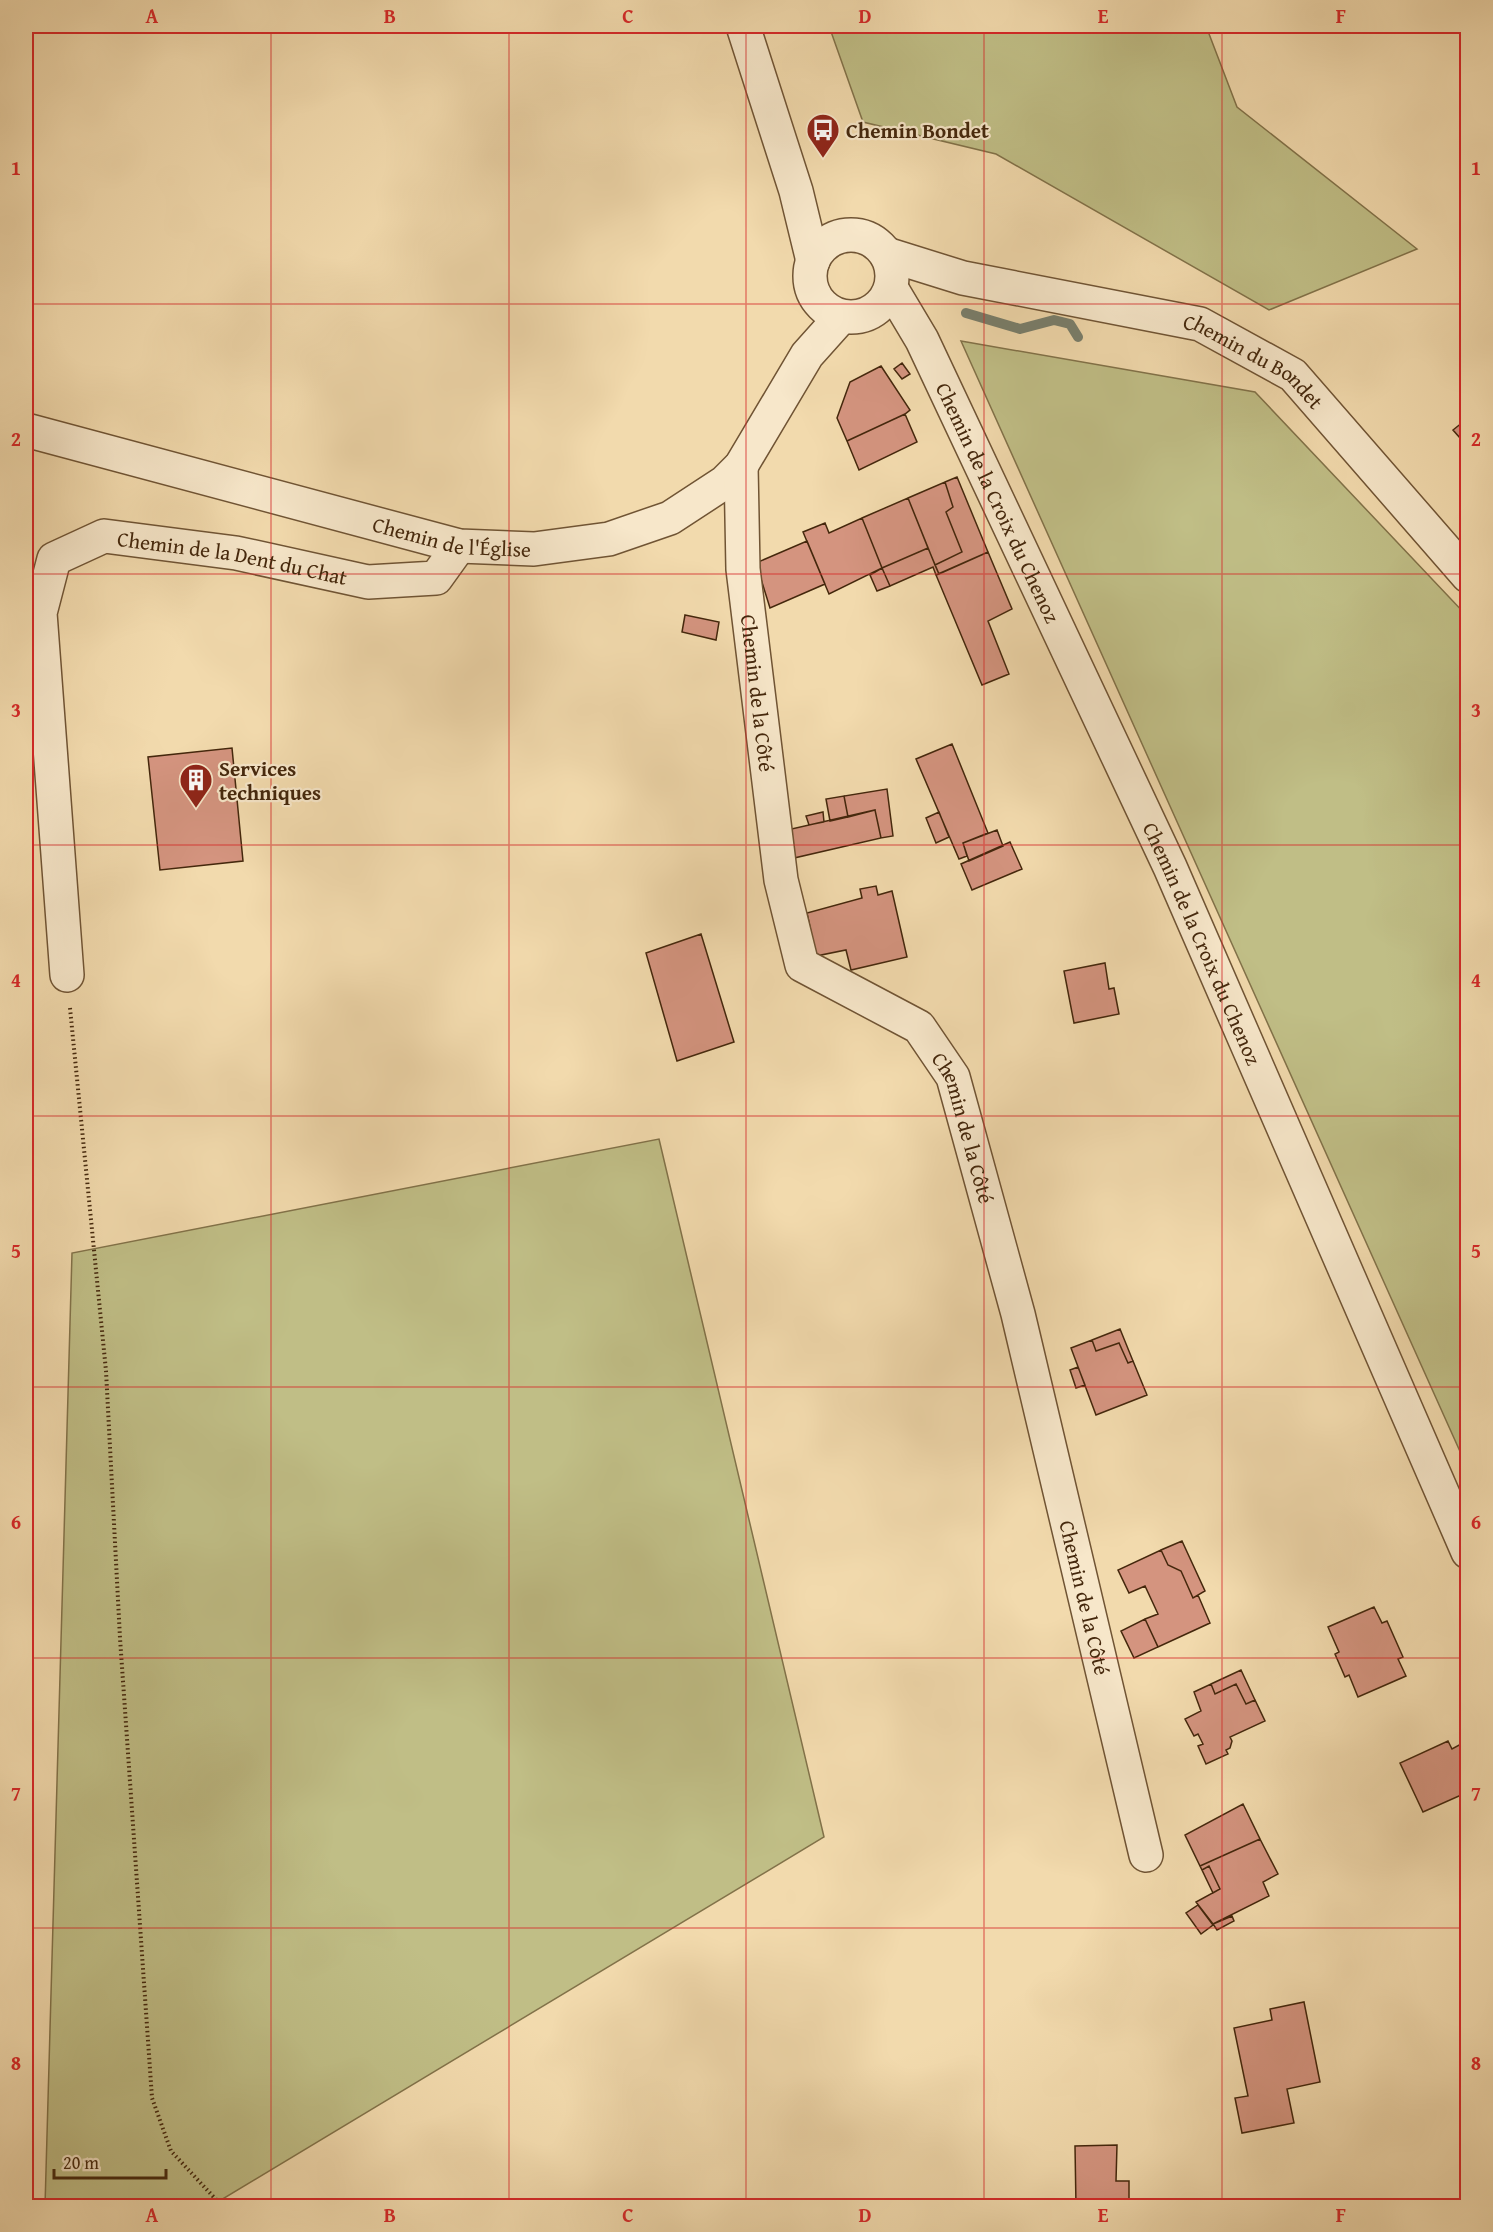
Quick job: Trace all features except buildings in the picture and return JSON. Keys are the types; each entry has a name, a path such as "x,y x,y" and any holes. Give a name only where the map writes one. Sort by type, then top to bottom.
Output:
{"street":[{"path":"743,26 796,191 813,261"},
{"path":"796,191 837,237"},
{"path":"850,235 864,237 877,243 887,283 868,314 854,317 830,310 813,291 810,278 813,261 826,243 837,237 850,235"},
{"name":"Chemin du Bondet","path":"887,283 963,278 1200,324 1293,375 1467,576"},
{"name":"Chemin de la Croix du Chenoz","path":"887,283 922,340 1170,867 1467,1552"},
{"name":"Chemin de l'Église","path":"26,430 459,546 534,549 609,539 670,518 725,482 741,466 807,355 830,310"},
{"name":"Chemin de la Côté","path":"741,466 743,569 782,880 802,965 919,1027 953,1077 1018,1314 1146,1856"},
{"name":"Chemin de la Dent du Chat","path":"67,975 40,613 54,559 104,536 236,553 368,582 436,578 459,546"}],"path":[{"path":"67,975 106,1371 121,1650 152,2098 171,2151 222,2206"}],"shaded area":[{"path":"829,26 1206,26 1237,107 1417,249 1269,310 996,154 863,122"},
{"path":"961,341 1255,392 1467,616 1467,1467"},
{"path":"659,1139 824,1837 211,2206 45,2206 72,1253"}],"waterway":[{"path":"966,313 1020,329 1054,320 1070,324 1078,337"}],"place":[{"name":"Chemin Bondet","path":"823,159"},
{"name":"Services techniques","path":"196,809"}]}
